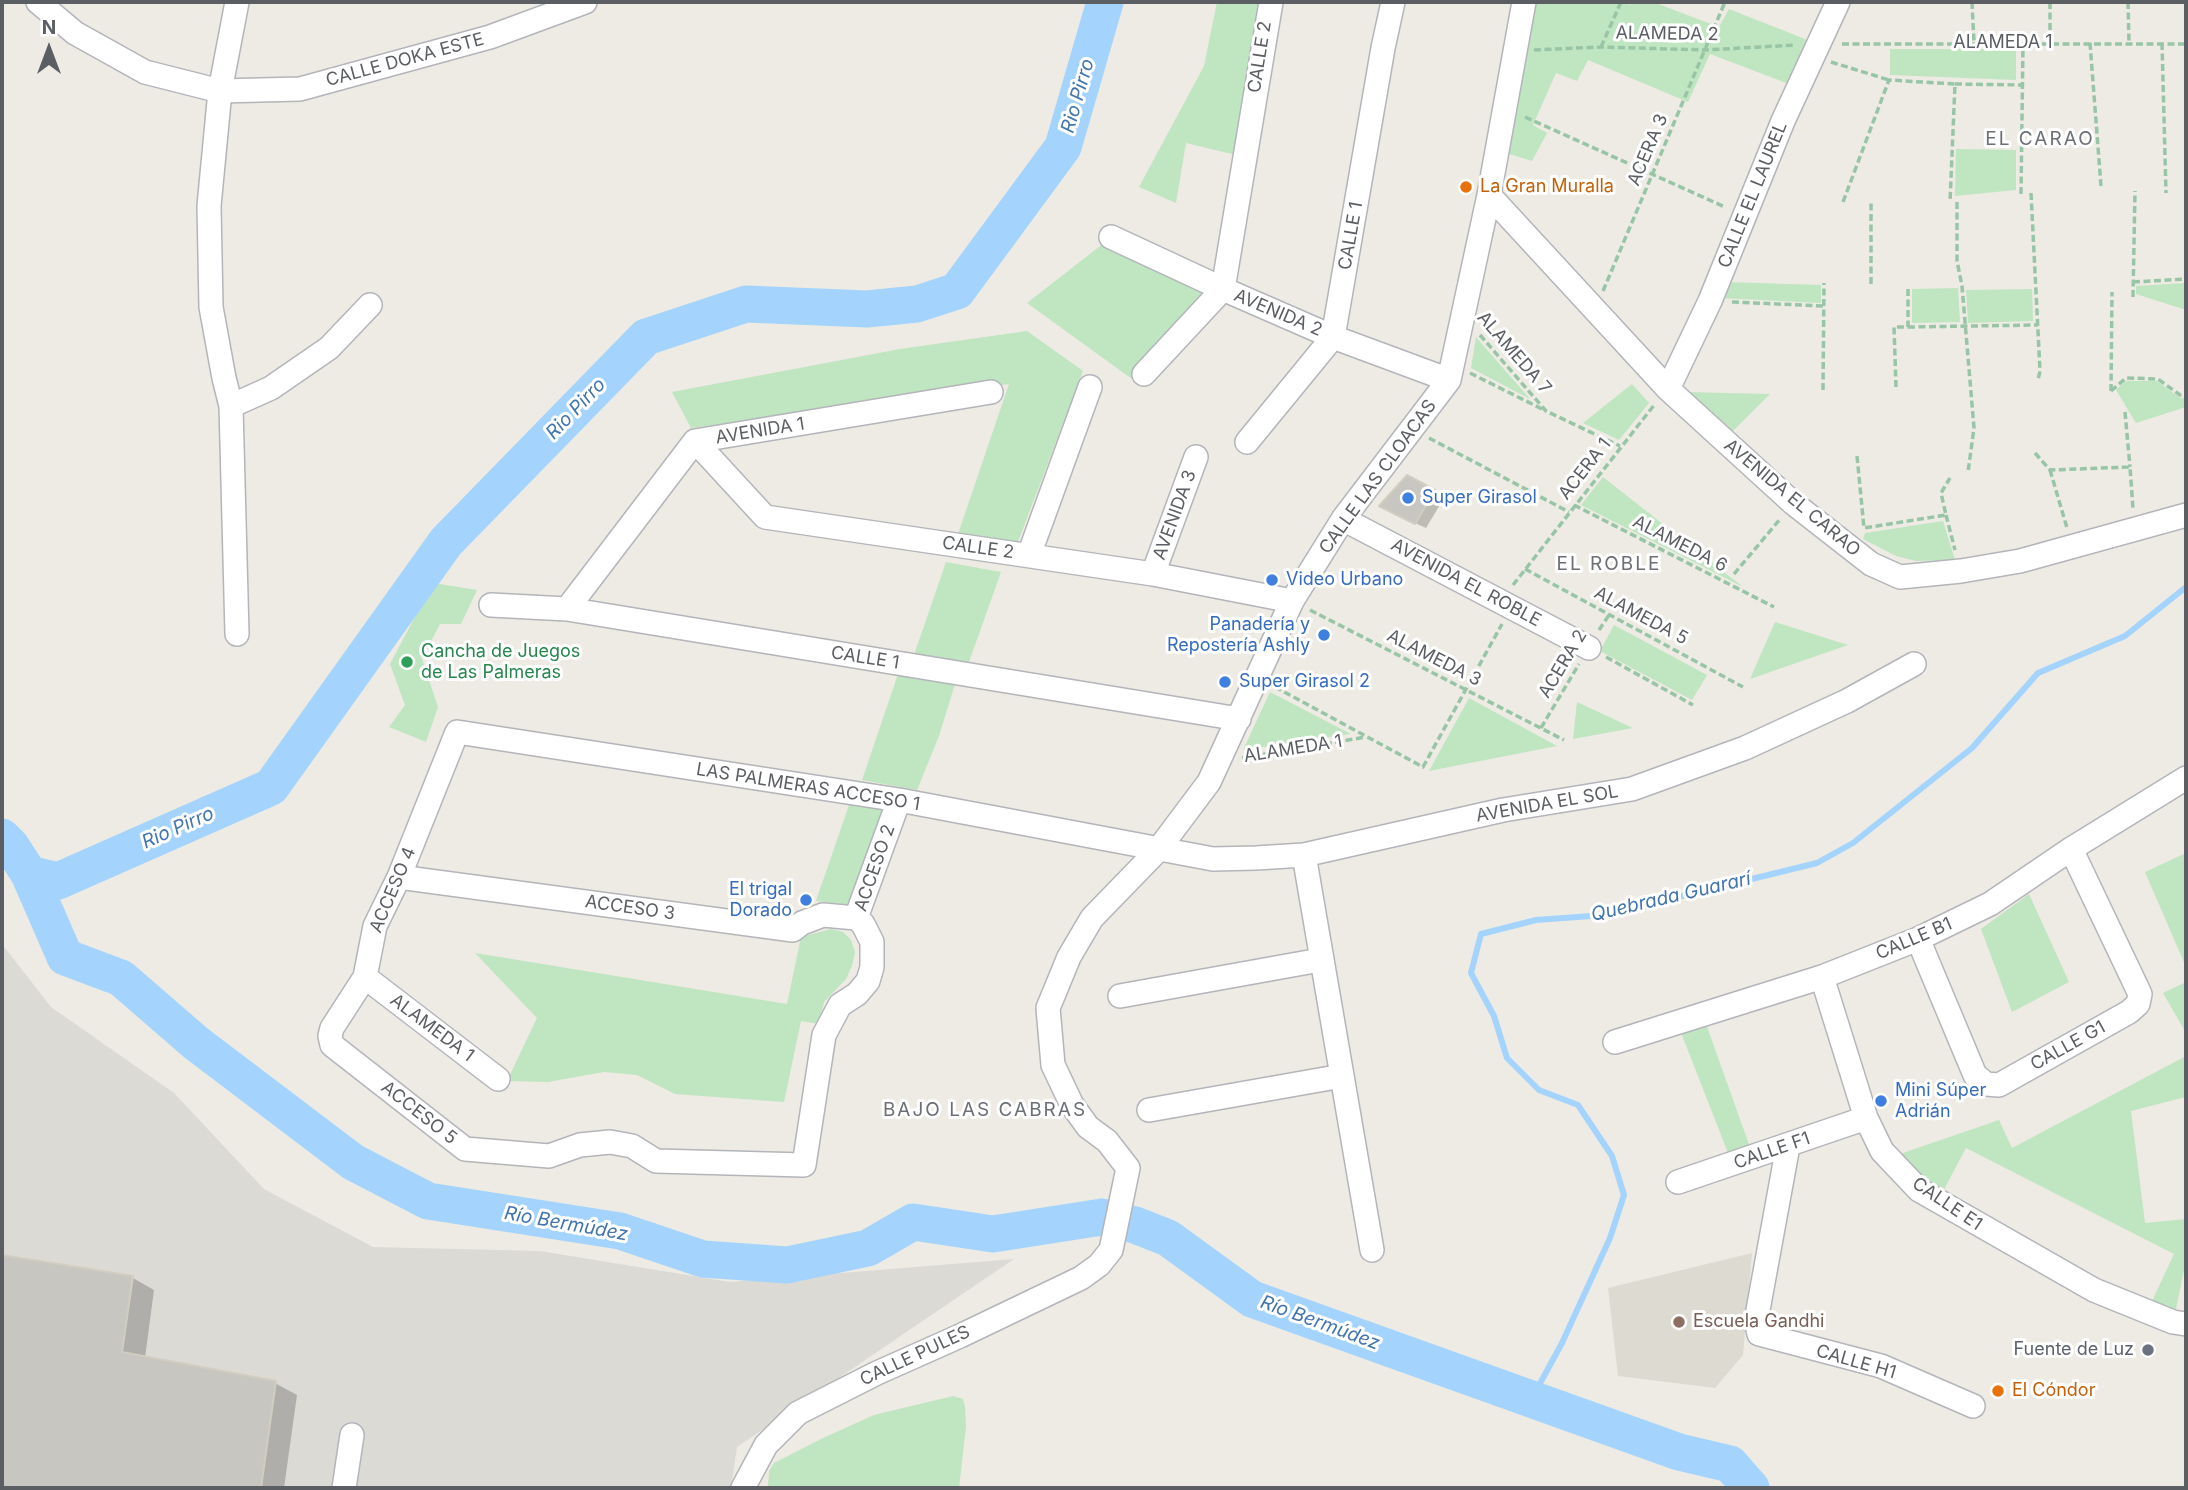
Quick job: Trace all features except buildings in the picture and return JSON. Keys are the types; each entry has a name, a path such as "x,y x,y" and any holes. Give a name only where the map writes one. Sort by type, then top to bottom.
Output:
{"street":[{"name":"CALLE DOKA ESTE","path":"38,2 75,33 145,72 220,90 300,89 490,37 585,2"},
{"path":"237,2 220,90 209,206 211,307 231,406 237,634"},
{"name":"CALLE 2","path":"1223,289 1271,2"},
{"name":"CALLE 1","path":"1334,337 1380,61 1393,2"},
{"name":"CALLE LAS CLOACAS","path":"1111,1250 1128,1168 1118,1153 1088,1127 1072,1105 1053,1066 1048,1008 1069,957 1092,918 1158,850 1209,782 1292,601 1343,519 1450,372 1489,195 1524,2"},
{"name":"CALLE EL LAUREL","path":"1668,389 1710,301 1783,121 1838,2"},
{"name":"AVENIDA EL CARAO","path":"1489,195 1668,389 1793,503 1871,564 1900,577 1961,571 2020,561 2186,514"},
{"name":"AVENIDA 2","path":"1111,237 1334,337 1450,372"},
{"path":"1144,374 1223,289"},
{"path":"231,406 271,388 329,348 370,305"},
{"path":"1247,442 1334,337"},
{"path":"1029,555 1090,387"},
{"name":"AVENIDA 1","path":"567,608 695,441 991,392"},
{"name":"CALLE 2","path":"695,441 765,517 1153,574 1292,601"},
{"name":"AVENIDA 3","path":"1153,574 1196,457"},
{"name":"AVENIDA EL ROBLE","path":"1343,519 1589,648"},
{"name":"CALLE 1","path":"491,604 567,608 1240,719"},
{"name":"AVENIDA EL SOL","path":"1158,850 1213,859 1304,855 1503,810 1632,789 1745,748 1847,701 1914,664"},
{"name":"LAS PALMERAS ACCESO 1","path":"457,732 899,800 1158,850"},
{"name":"ACCESO 4","path":"332,1045 332,1028 365,977 374,926 399,877 457,732"},
{"name":"CALLE B1","path":"1615,1042 1822,977 1918,939 1990,904 2071,849 2186,778"},
{"name":"ACCESO 2","path":"804,1165 824,1035 840,1005 857,994 868,981 872,967 872,942 863,923 856,918 899,800"},
{"name":"CALLE G1","path":"1918,939 1975,1075 1986,1084 1999,1085 2129,1012 2138,1004 2140,993 2071,849"},
{"path":"1304,855 1372,1250"},
{"name":"ACCESO 3","path":"399,877 793,930 802,923 823,915 856,918"},
{"path":"1120,996 1320,960"},
{"name":"ALAMEDA 1","path":"365,977 499,1079"},
{"name":"CALLE E1","path":"1822,977 1866,1118 1882,1151 1919,1190 2094,1290 2174,1322 2186,1324"},
{"name":"ACCESO 5","path":"332,1045 465,1149 550,1156 580,1145 610,1142 632,1146 656,1161 804,1165"},
{"path":"1149,1110 1342,1076"},
{"name":"CALLE F1","path":"1678,1182 1866,1118"},
{"name":"CALLE H1","path":"1788,1146 1756,1321 1759,1334 1881,1366 1973,1406"},
{"name":"CALLE PULES","path":"743,1488 766,1444 798,1413 1081,1278 1099,1265 1111,1250"},
{"path":"344,1488 352,1435"}],"path":[{"path":"1601,47 1621,2"},
{"name":"ACERA 3","path":"1595,309 1725,2"},
{"path":"1972,2 1973,43"},
{"path":"2050,2 2050,43"},
{"path":"2128,2 2129,43"},
{"path":"2021,194 2023,43"},
{"path":"2090,43 2101,186"},
{"path":"2162,43 2166,193"},
{"name":"ALAMEDA 2","path":"1515,51 1601,47 1705,50 1819,44"},
{"path":"1819,44 1830,61 1889,80 2022,85"},
{"name":"ALAMEDA 1","path":"1819,44 2186,44"},
{"path":"1843,202 1889,80"},
{"path":"1950,202 1955,84"},
{"path":"1504,107 1744,216"},
{"path":"2133,297 2135,191"},
{"path":"2031,193 2038,380"},
{"path":"1871,202 1871,284"},
{"path":"1957,202 1957,261 1973,428 1968,472"},
{"path":"2133,282 2186,279"},
{"path":"1823,390 1824,282"},
{"path":"1909,286 1909,327"},
{"path":"2112,292 2111,391 2126,378 2158,379 2180,395 2186,395"},
{"path":"1710,301 1824,306"},
{"name":"ALAMEDA 7","path":"1463,316 1546,411 1620,446"},
{"path":"1896,387 1894,327 2038,325"},
{"path":"1450,372 1546,411"},
{"name":"ACERA 1","path":"1368,737 1423,767 1525,569 1620,446 1668,389"},
{"path":"2125,412 2135,528"},
{"path":"1411,428 1569,512"},
{"path":"2035,453 2050,470 2073,546"},
{"path":"1857,456 1864,528 1946,515"},
{"path":"2050,470 2130,467"},
{"path":"1950,478 1941,493 1961,571"},
{"path":"1734,574 1793,503"},
{"name":"ALAMEDA 6","path":"1574,505 1774,607"},
{"name":"ALAMEDA 5","path":"1525,569 1744,687"},
{"name":"ALAMEDA 3","path":"1292,601 1564,740"},
{"name":"ACERA 2","path":"1541,728 1609,615"},
{"path":"1589,648 1693,705"},
{"path":"1258,678 1368,737"},
{"name":"ALAMEDA 1","path":"1219,761 1368,737"}],"shaded area":[{"path":"2,944 51,1007 174,1093 264,1189 373,1247 540,1251 730,1282 1014,1259 737,1447 731,1488 2,1488"},
{"name":"Escuela Gandhi","path":"1752,1253 1743,1355 1715,1388 1618,1376 1608,1288"}],"green space":[{"path":"1217,2 1263,2 1236,155 1186,143 1176,203 1139,187 1204,66"},
{"path":"1534,2 1624,2 1630,5 1631,2 1653,2 1719,27 1729,9 1810,41 1789,84 1710,54 1688,102 1588,60 1577,81 1556,73 1533,125 1547,133 1532,161 1506,153"},
{"path":"1890,49 2016,49 2016,80 1890,75"},
{"path":"1956,149 2016,150 2016,190 1955,196"},
{"path":"1104,243 1206,294 1132,379 1027,303"},
{"path":"1725,282 1821,285 1821,303 1719,298"},
{"path":"2186,283 2186,310 2136,294 2136,286"},
{"path":"1958,288 1960,322 1912,323 1912,289"},
{"path":"2032,289 2033,321 1968,323 1966,290"},
{"path":"1027,331 1083,371 1016,547 957,537 1009,384 691,428 672,392 900,349"},
{"path":"1476,337 1530,399 1471,368"},
{"path":"2125,381 2157,381 2180,398 2186,398 2186,407 2136,423 2116,390"},
{"path":"1632,384 1649,403 1619,440 1583,423"},
{"path":"1686,392 1770,394 1733,431"},
{"path":"1603,477 1743,587 1581,505"},
{"path":"1943,521 1955,560 1916,561 1896,556 1863,539 1865,533"},
{"path":"946,562 1001,572 969,662 914,655"},
{"name":"Cancha de Juegos de Las Palmeras","path":"433,583 477,590 461,624 440,624 422,659 438,707 426,742 389,727 405,705 390,664"},
{"path":"1775,622 1848,645 1750,679"},
{"path":"1614,625 1707,675 1692,700 1600,651"},
{"path":"898,674 955,684 939,736 917,790 862,780"},
{"path":"1270,692 1351,734 1243,750"},
{"path":"1469,698 1557,746 1429,771"},
{"path":"1577,702 1633,728 1573,739"},
{"path":"850,802 888,806 855,906 816,901"},
{"path":"2186,853 2186,967 2145,872"},
{"path":"2029,894 2069,982 2012,1012 1981,929"},
{"path":"831,929 843,932 851,940 855,952 852,966 846,979 824,1002 819,1024 801,1021 784,1102 675,1094 637,1075 604,1072 548,1082 507,1081 537,1018 475,953 787,1004 801,937"},
{"path":"2186,982 2186,1033 2163,993"},
{"path":"1705,1021 1751,1150 1730,1158 1680,1030"},
{"path":"2186,1056 2186,1097 2131,1111 2145,1223 2186,1219 2186,1260 2176,1309 2152,1301 2174,1254 1966,1148 1941,1195 1921,1180 1900,1154 1999,1120 2012,1148"},
{"path":"953,1396 963,1399 965,1407 966,1427 959,1488 768,1488 769,1471 774,1463 823,1438 874,1415"}],"waterway":[{"name":"Rio Pirro","path":"29,874 58,881 271,787 446,542 646,337 746,304 867,309 917,304 957,291 1063,147 1105,2"},
{"name":"Quebrada Guararí","path":"1531,1400 1562,1343 1610,1238 1624,1195 1612,1156 1578,1105 1539,1090 1507,1058 1494,1016 1471,973 1481,934 1536,920 1605,915 1817,863 1853,843 1972,748 2038,673 2125,636 2186,587"},
{"name":"Río Bermúdez","path":"2,837 29,874 65,957 121,978 196,1043 353,1162 428,1201 620,1231 703,1259 787,1265 868,1248 913,1222 993,1234 1102,1217 1135,1225 1168,1238 1252,1299 1679,1452 1730,1464 1751,1488"}],"place":[{"name":"La Gran Muralla","path":"1466,187"},
{"name":"Super Girasol","path":"1408,498"},
{"name":"Video Urbano","path":"1272,580"},
{"name":"Panadería y Repostería Ashly","path":"1324,635"},
{"name":"Cancha de Juegos de Las Palmeras","path":"407,662"},
{"name":"Super Girasol 2","path":"1225,682"},
{"name":"El trigal Dorado","path":"806,900"},
{"name":"Mini Súper Adrián","path":"1881,1101"},
{"name":"Escuela Gandhi","path":"1679,1322"},
{"name":"Fuente de Luz","path":"2148,1350"},
{"name":"El Cóndor","path":"1998,1391"}],"district":[{"name":"EL CARAO","path":"2040,139"},
{"name":"EL ROBLE","path":"1609,564"},
{"name":"BAJO LAS CABRAS","path":"985,1110"}]}
